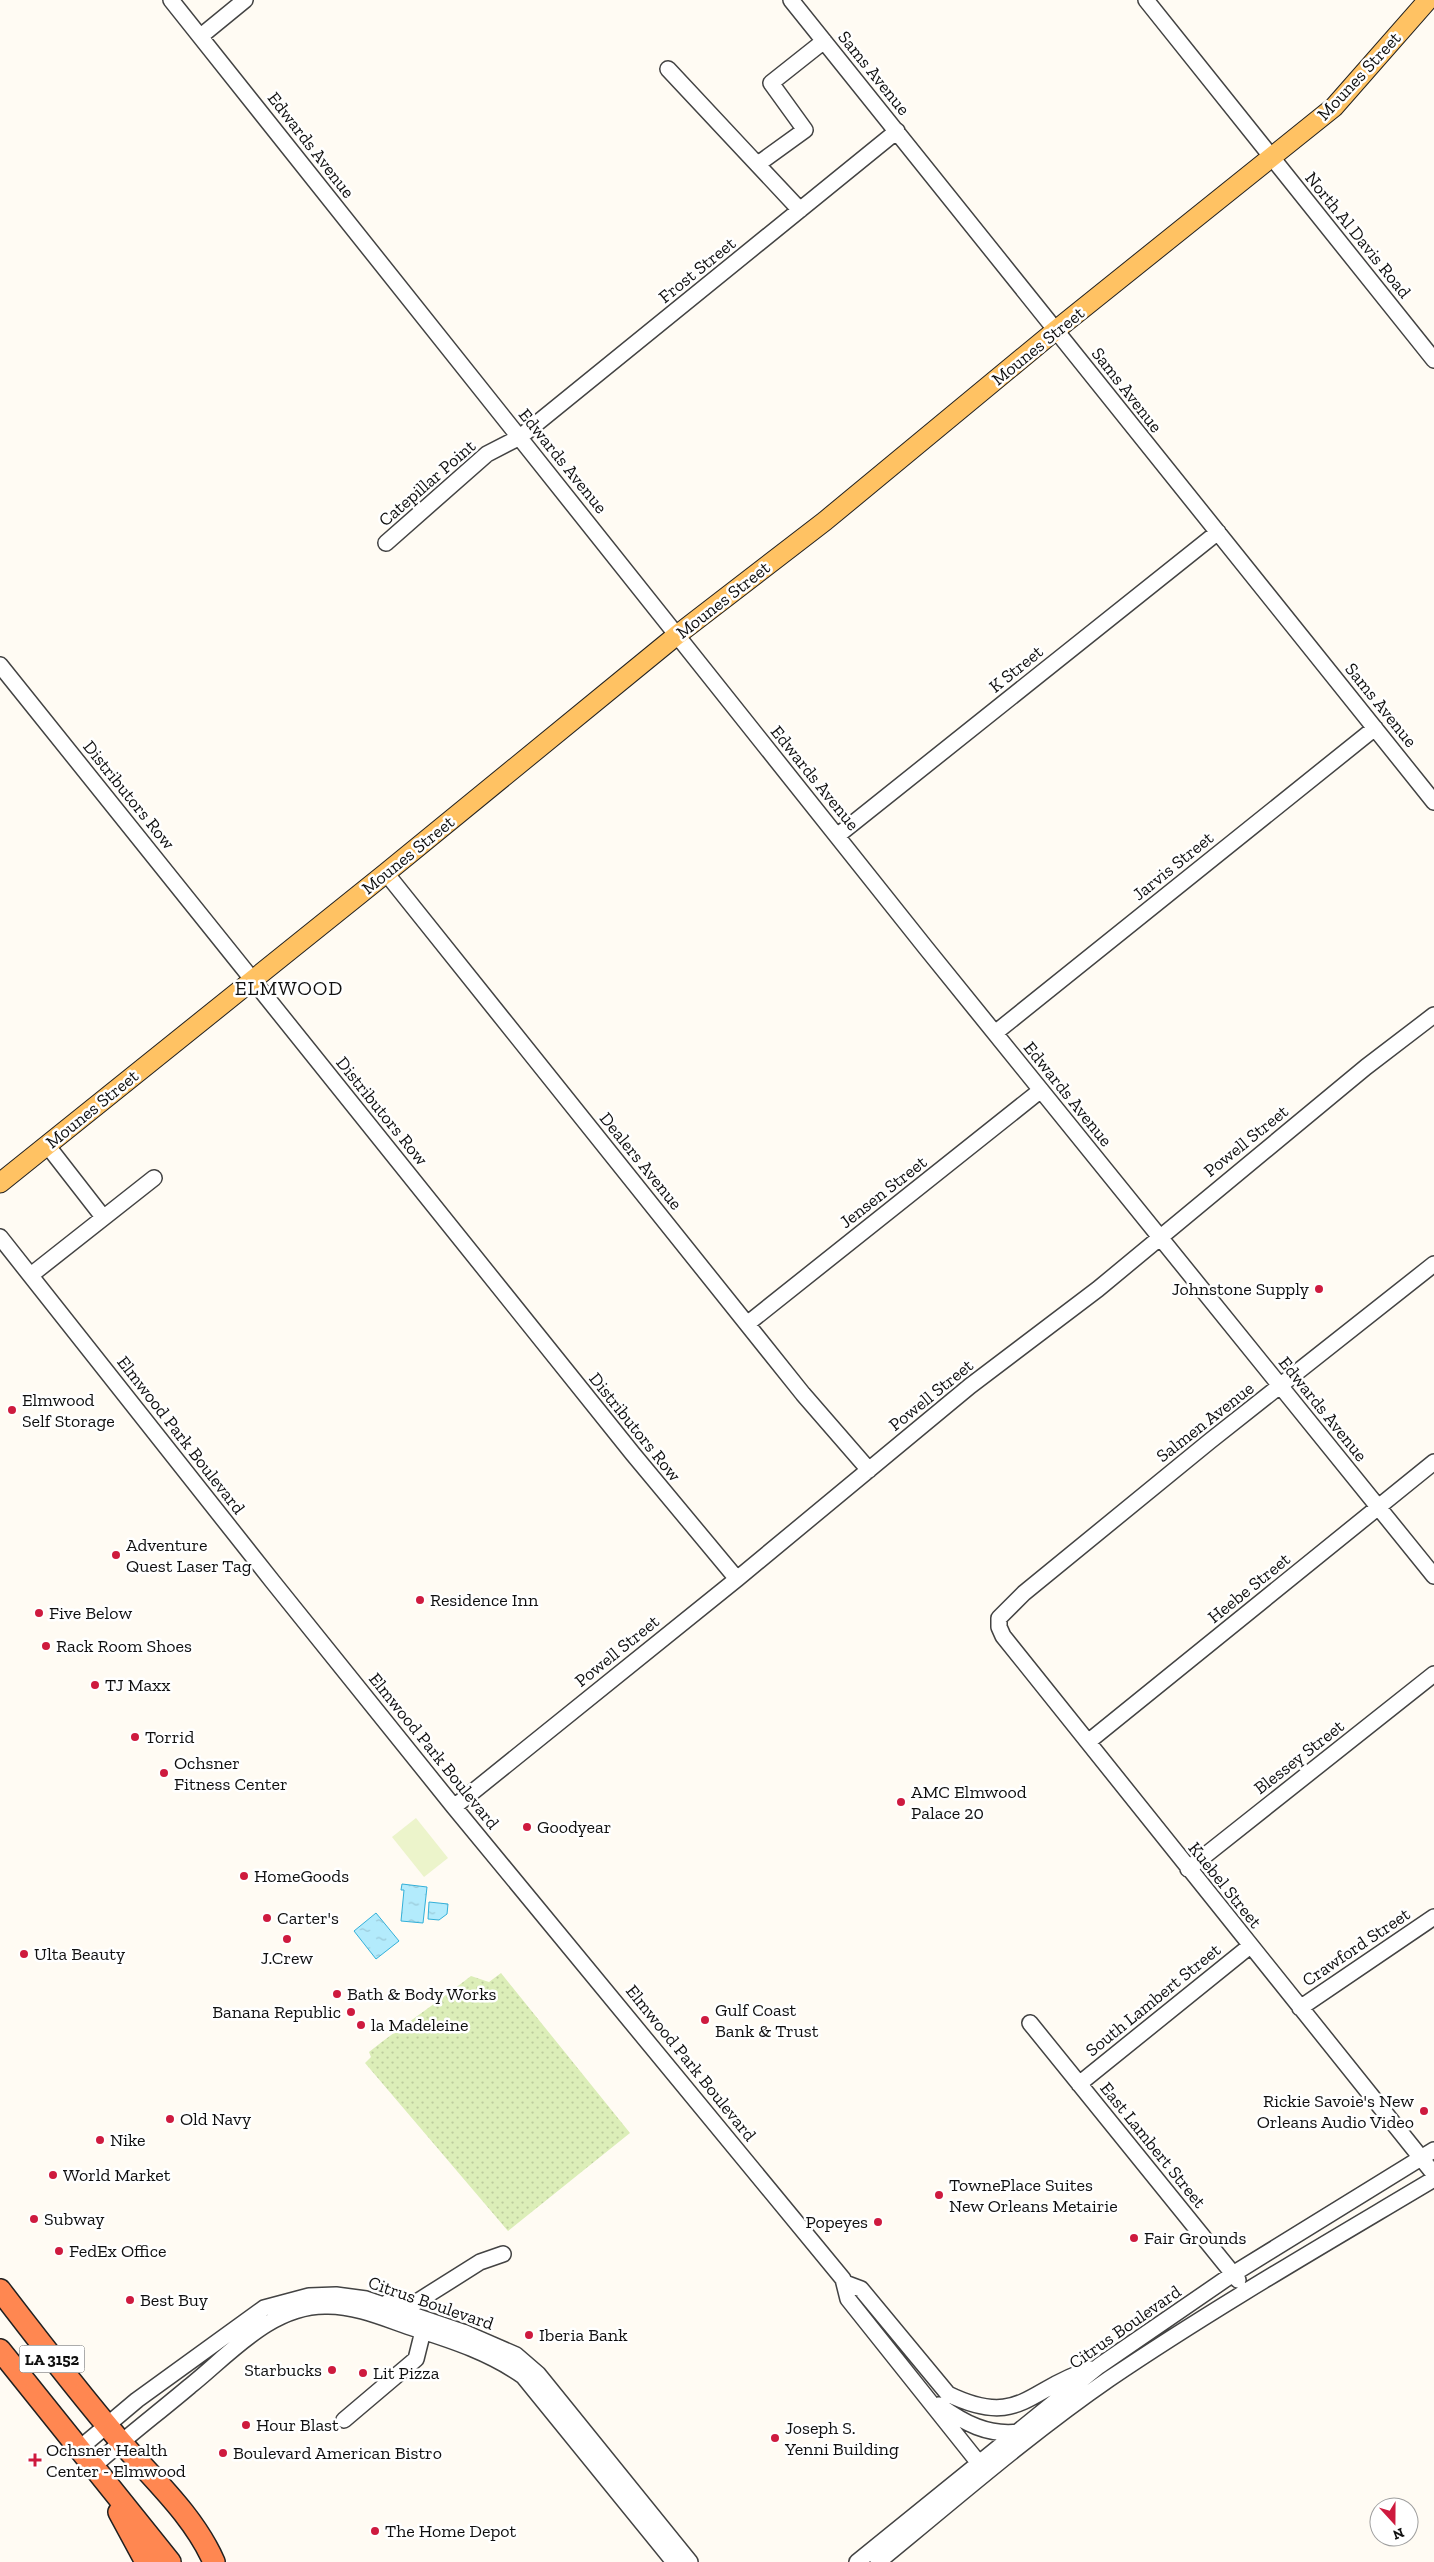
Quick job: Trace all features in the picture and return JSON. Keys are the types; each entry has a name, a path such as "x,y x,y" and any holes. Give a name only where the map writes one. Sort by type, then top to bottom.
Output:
{"highway":[{"name":"LA 3152","path":"0,2290 114,2433 172,2500 210,2552"},
{"name":"LA 3152","path":"0,2350 170,2562"},
{"path":"94,2466 146,2562"},
{"path":"210,2552 219,2562"}],"main road":[{"name":"Mounes Street","path":"0,1183 386,873 677,635 825,521 1056,330 1334,107 1428,0"}],"street":[{"name":"Edwards Avenue","path":"171,0 202,36 995,1034 1434,1576"},
{"path":"202,36 245,0"},
{"name":"Sams Avenue","path":"791,0 1056,330 1133,429 1434,802"},
{"name":"North Al Davis Road","path":"1146,0 1434,360"},
{"path":"758,164 805,130 771,83 824,41"},
{"path":"668,69 800,210"},
{"name":"Frost Street","path":"520,437 897,131"},
{"name":"Catepillar Point","path":"386,543 487,454 520,437"},
{"name":"K Street","path":"837,836 1218,532"},
{"name":"Distributors Row","path":"0,665 633,1454 737,1579"},
{"name":"Jarvis Street","path":"995,1034 1375,728"},
{"name":"Dealers Avenue","path":"386,873 803,1394 869,1470"},
{"name":"Powell Street","path":"454,1807 737,1579 970,1386 1098,1289 1366,1067 1434,1015"},
{"name":"Jensen Street","path":"748,1324 1041,1090"},
{"path":"47,1145 103,1217"},
{"path":"31,1275 154,1178"},
{"name":"Elmwood Park Boulevard","path":"0,1237 454,1807 845,2283 848,2299 978,2462"},
{"name":"Salmen Avenue","path":"1003,1615 1024,1593 1434,1264"},
{"name":"Heebe Street","path":"1088,1742 1434,1462"},
{"name":"Kuebel Street","path":"1003,1615 999,1618 999,1627 1003,1636 1300,2008 1428,2154 1434,2174"},
{"name":"Blessey Street","path":"1188,1869 1434,1674"},
{"name":"Crawford Street","path":"1300,2008 1434,1917"},
{"name":"South Lambert Street","path":"1079,2084 1250,1946"},
{"name":"East Lambert Street","path":"1030,2023 1246,2292"},
{"name":"Citrus Boulevard","path":"857,2562 978,2462 1099,2366 1233,2274 1428,2154"},
{"name":"Citrus Boulevard","path":"878,2562 1014,2451 1078,2402 1246,2292 1434,2179"},
{"path":"373,2301 415,2303 480,2262 503,2254"},
{"name":"Elmwood Park Boulevard","path":"845,2283 861,2289 948,2394 986,2409 1015,2406 1068,2375 1099,2366"},
{"name":"Citrus Boulevard","path":"94,2466 136,2400 264,2308 309,2296 336,2295 373,2301 463,2332 516,2355 538,2374 690,2562"},
{"name":"Citrus Boulevard","path":"80,2448 114,2433 252,2334 297,2309 328,2306 361,2311 476,2349 502,2362 523,2376 674,2562"},
{"path":"344,2420 416,2359 423,2331"},
{"path":"1078,2402 1079,2392 1114,2364 1132,2343"},
{"name":"Elmwood Park Boulevard","path":"924,2394 958,2418 979,2429 1015,2433 1025,2432 1057,2418"},
{"path":"997,2408 1012,2423 1017,2443 1014,2451"},
{"path":"956,2481 966,2460 964,2445"}],"green space":[{"path":"416,1818 448,1858 424,1877 392,1837"},
{"path":"501,1973 630,2133 508,2231 365,2063 371,2057 369,2052 471,1976 489,1982"}],"water":[{"path":"402,1884 427,1887 423,1923 401,1921 404,1890 401,1890"},
{"path":"429,1902 448,1904 447,1914 439,1920 428,1919"},
{"path":"376,1913 399,1941 376,1959 354,1931"}],"place":[{"name":"Johnstone Supply","path":"1319,1289"},
{"name":"Elmwood Self Storage","path":"12,1410"},
{"name":"Adventure Quest Laser Tag","path":"116,1555"},
{"name":"Residence Inn","path":"420,1600"},
{"name":"Five Below","path":"39,1613"},
{"name":"Rack Room Shoes","path":"46,1646"},
{"name":"TJ Maxx","path":"95,1685"},
{"name":"Torrid","path":"135,1737"},
{"name":"Ochsner Fitness Center","path":"164,1773"},
{"name":"AMC Elmwood Palace 20","path":"901,1802"},
{"name":"Goodyear","path":"527,1827"},
{"name":"HomeGoods","path":"244,1876"},
{"name":"Carter's","path":"267,1918"},
{"name":"J.Crew","path":"287,1939"},
{"name":"Ulta Beauty","path":"24,1954"},
{"name":"Bath & Body Works","path":"337,1994"},
{"name":"Banana Republic","path":"351,2012"},
{"name":"Gulf Coast Bank & Trust","path":"705,2020"},
{"name":"la Madeleine","path":"361,2025"},
{"name":"Rickie Savoie's New Orleans Audio Video","path":"1424,2111"},
{"name":"Old Navy","path":"170,2119"},
{"name":"Nike","path":"100,2140"},
{"name":"World Market","path":"53,2175"},
{"name":"TownePlace Suites New Orleans Metairie","path":"939,2195"},
{"name":"Subway","path":"34,2219"},
{"name":"Popeyes","path":"878,2222"},
{"name":"Fair Grounds","path":"1134,2238"},
{"name":"FedEx Office","path":"59,2251"},
{"name":"Best Buy","path":"130,2300"},
{"name":"Iberia Bank","path":"529,2335"},
{"name":"Starbucks","path":"332,2370"},
{"name":"Lit Pizza","path":"363,2373"},
{"name":"Hour Blast","path":"246,2425"},
{"name":"Joseph S. Yenni Building","path":"775,2438"},
{"name":"Boulevard American Bistro","path":"223,2453"},
{"name":"Ochsner Health Center - Elmwood","path":"35,2460"},
{"name":"The Home Depot","path":"375,2531"}],"district":[{"name":"ELMWOOD","path":"289,988"}]}
